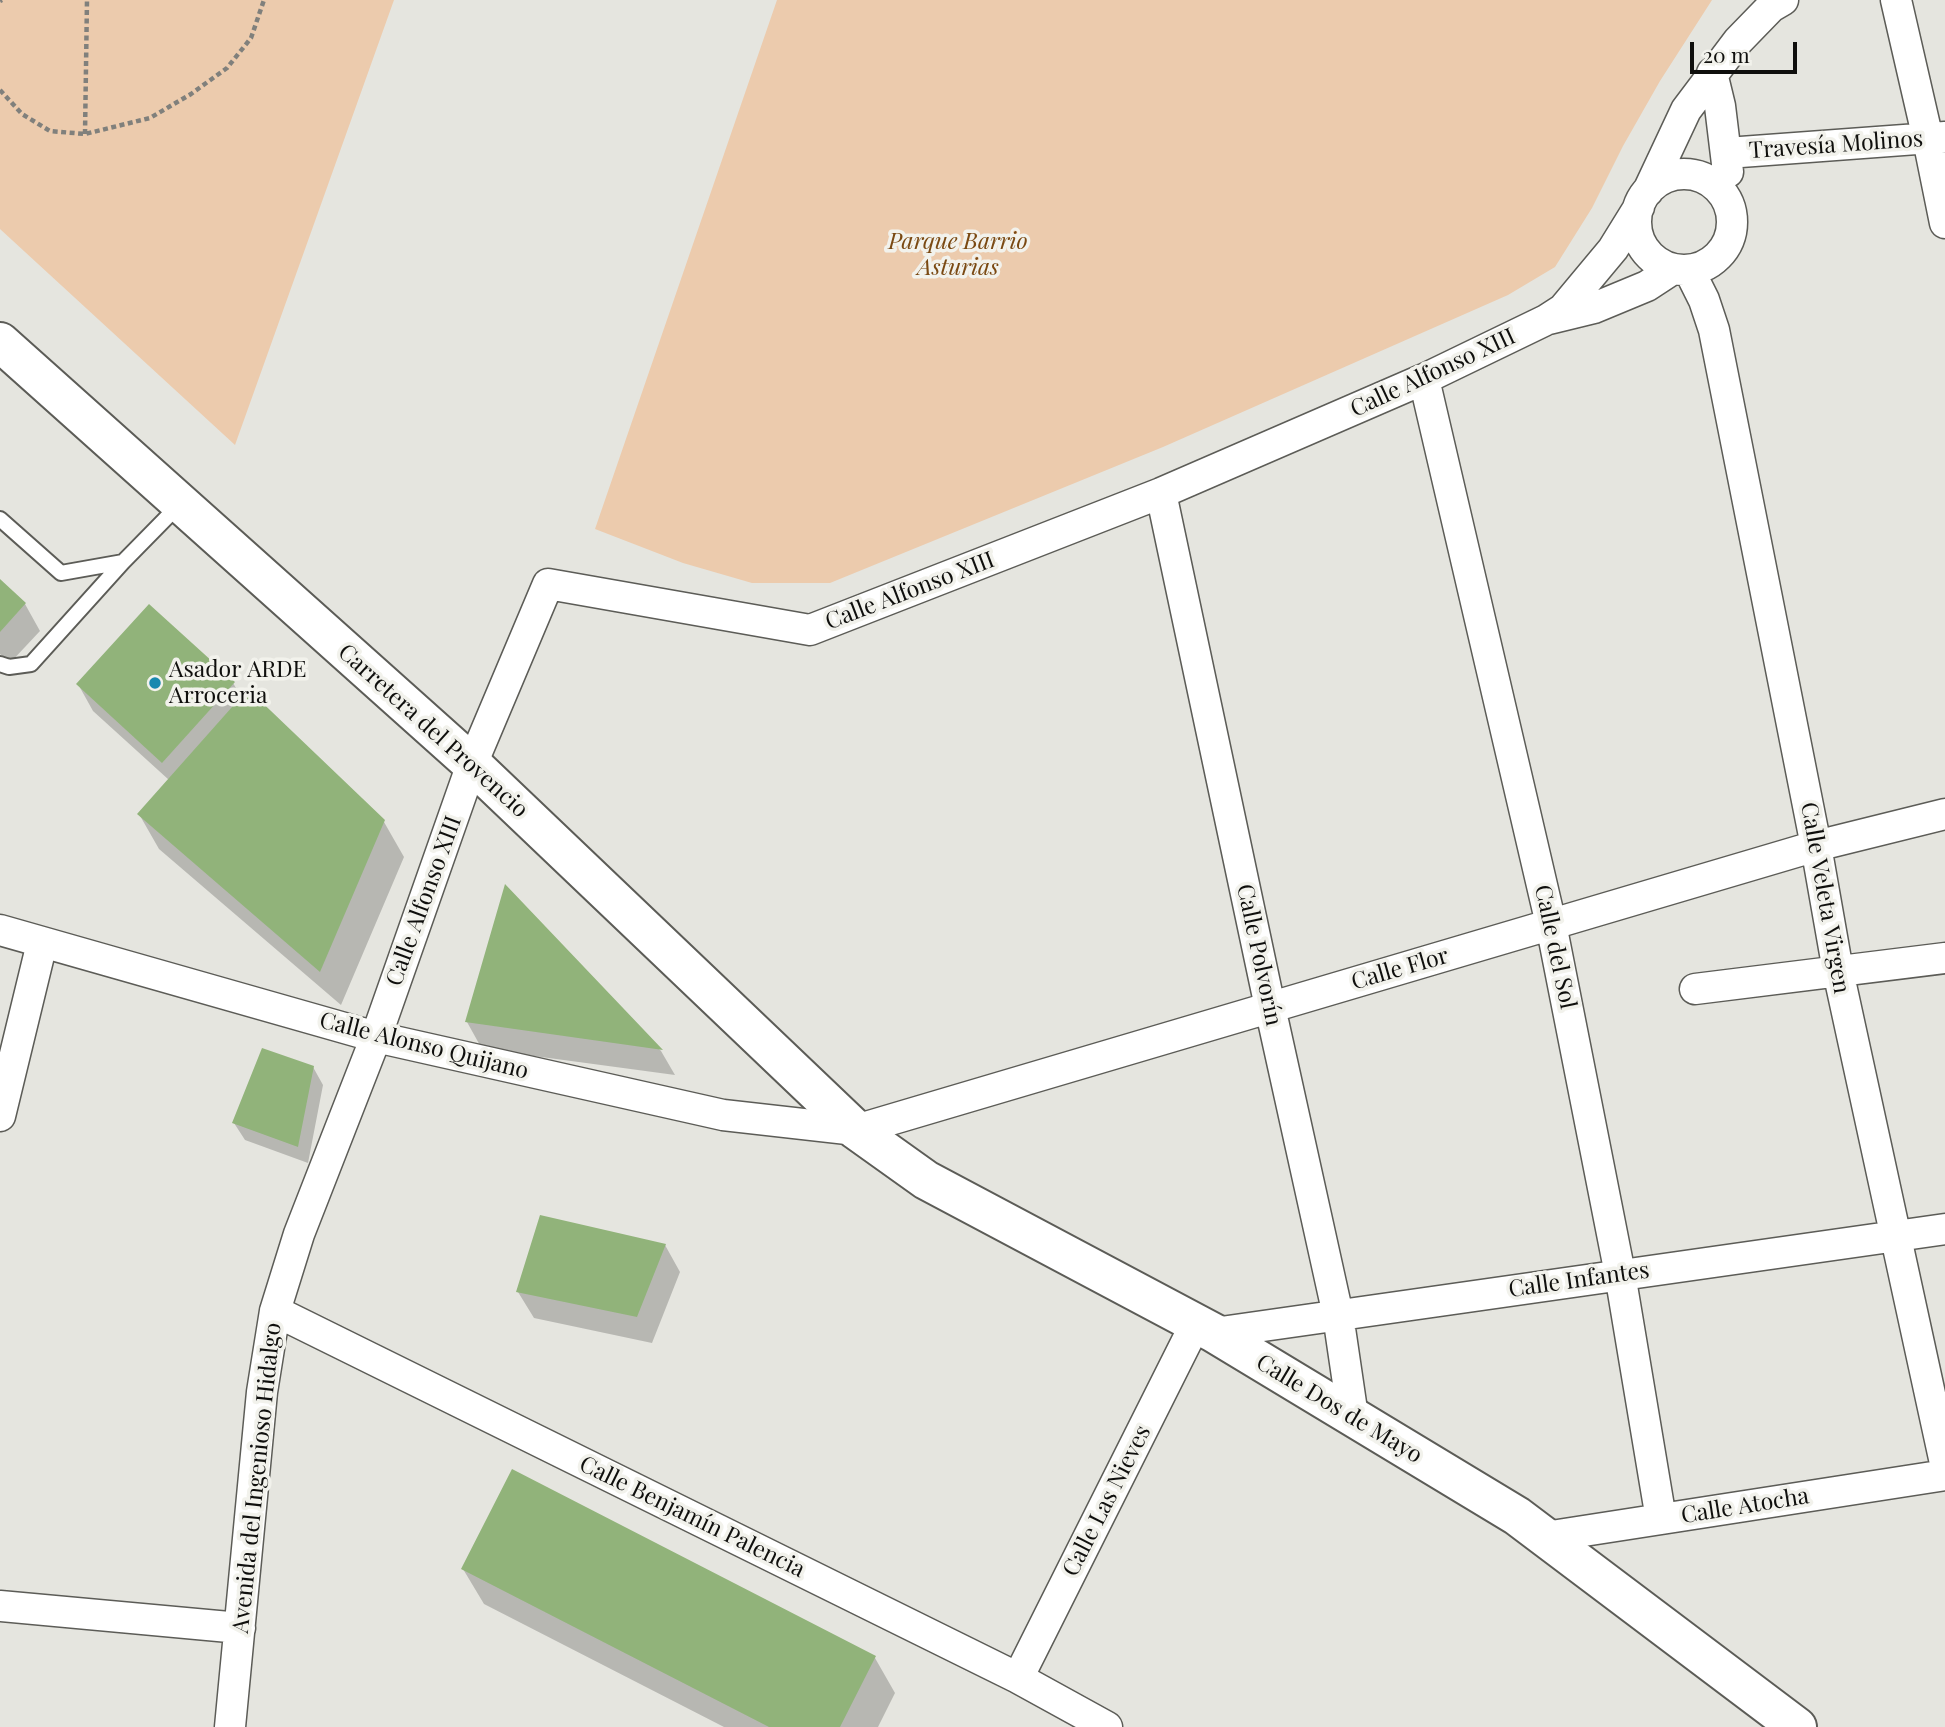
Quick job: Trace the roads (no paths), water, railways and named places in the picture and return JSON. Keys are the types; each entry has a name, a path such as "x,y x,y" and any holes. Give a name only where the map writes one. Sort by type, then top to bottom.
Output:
{"street":[{"name":"Calle Alfonso XIII","path":"376,1037 472,764 548,584 810,630 1161,493 1424,379 1546,320 1563,309 1612,249 1643,200 1686,110 1712,73 1771,7 1783,0"},
{"path":"1896,0 1936,138 1945,223"},
{"path":"1712,73 1727,153 1731,210 1732,225 1729,240 1713,261 1681,269 1658,263 1647,252 1639,238 1636,223 1643,200 1658,183 1671,176 1686,174 1701,177 1714,184 1724,195 1731,210"},
{"name":"Travesía Molinos","path":"1727,153 1936,138"},
{"name":"Calle Veleta Virgen","path":"1714,330 1722,251"},
{"name":"Calle Alfonso XIII","path":"1546,320 1594,308 1681,269"},
{"name":"Calle Veleta Virgen","path":"1681,269 1704,300 1714,330 1816,846 1838,971 1945,1463"},
{"name":"Carretera del Provencio","path":"0,342 472,764 856,1130"},
{"name":"Calle del Sol","path":"1424,379 1551,924 1620,1275 1661,1519"},
{"name":"Calle Polvorín","path":"1161,493 1338,1315 1353,1417"},
{"name":"Calle Flor","path":"856,1130 1816,846 1945,814"},
{"name":"Calle Alonso Quijano","path":"0,930 376,1037 723,1115 856,1130"},
{"path":"0,1116 42,943"},
{"path":"1695,989 1945,958"},
{"name":"Avenida del Ingenioso Hidalgo","path":"230,1727 262,1392 275,1311 299,1234 376,1037"},
{"name":"Calle Dos de Mayo","path":"856,1130 926,1180 1205,1328 1517,1516 1797,1727"},
{"name":"Calle Infantes","path":"1205,1328 1338,1315 1945,1229"},
{"name":"Calle Benjamín Palencia","path":"275,1311 1018,1678 1107,1727"},
{"name":"Calle Las Nieves","path":"1018,1678 1205,1328"},
{"name":"Calle Atocha","path":"1545,1537 1945,1475"},
{"path":"0,1606 240,1628"}],"lane":[{"path":"0,664 9,667 31,664 180,503"},
{"path":"0,519 61,573 124,562"}],"place":[{"name":"Asador ARDE Arroceria","path":"155,683"}],"park label":[{"name":"Parque Barrio Asturias","path":"958,255"}]}
